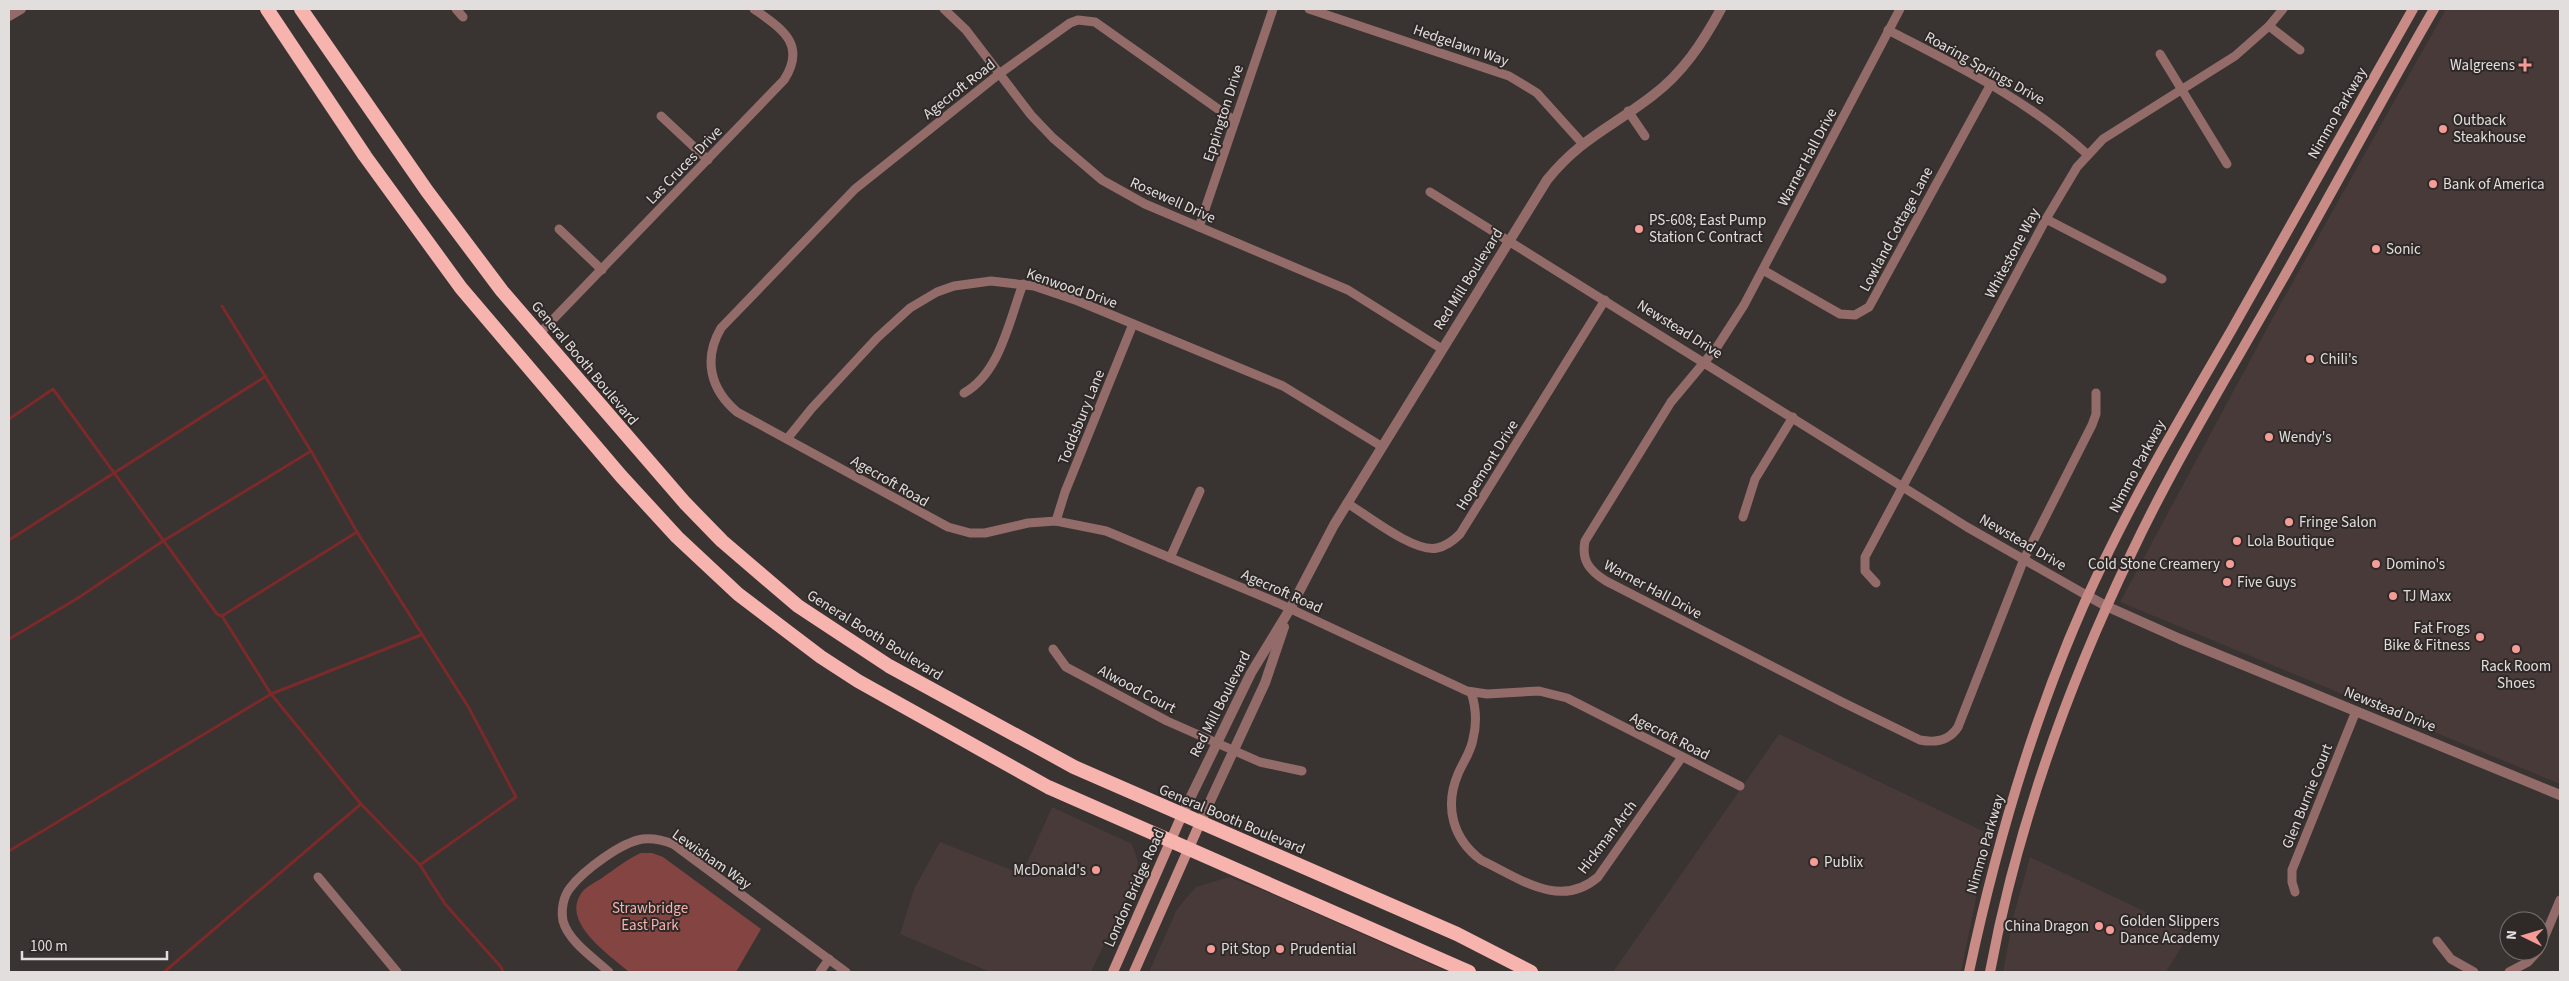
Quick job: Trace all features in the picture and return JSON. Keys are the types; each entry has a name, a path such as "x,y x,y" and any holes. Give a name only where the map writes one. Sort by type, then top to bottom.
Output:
{"highway":[{"path":"266,9 365,156 460,288 621,476 704,562 777,624 858,681 1048,787 1469,972"},
{"name":"General Booth Boulevard","path":"301,9 438,206 539,334 684,503 722,541 798,606 843,637 940,695 1074,767 1457,934 1531,972"}],"main road":[{"name":"Nimmo Parkway","path":"1969,972 1991,874 2012,803 2055,676 2088,596 2165,444 2413,9"},
{"path":"1990,972 2008,891 2034,802 2068,700 2106,606 2132,550 2187,447 2434,9"},
{"name":"London Bridge Road","path":"1113,972 1182,815"},
{"path":"1134,972 1200,823"}],"street":[{"path":"9,16 21,9"},
{"path":"456,9 462,17"},
{"name":"Las Cruces Drive","path":"539,334 784,80 793,64 794,54 790,40 779,27 754,9"},
{"name":"Rosewell Drive","path":"944,9 966,30 999,74 1053,138 1102,180 1145,204 1340,286 1442,348"},
{"name":"Eppington Drive","path":"1199,227 1273,9"},
{"name":"Hedgelawn Way","path":"1309,9 1509,76 1542,98 1582,143"},
{"name":"Red Mill Boulevard","path":"1182,815 1251,673 1290,609 1347,503 1547,180 1582,143 1652,96 1687,63 1704,40 1721,9"},
{"name":"Warner Hall Drive","path":"1900,9 1763,270 1731,326 1706,363 1672,402 1585,541 1584,557 1587,565 1592,572 1606,581 1920,740 1929,742 1946,739 1954,734 1958,726 2024,559 2092,425 2096,414 2096,393"},
{"name":"Whitestone Way","path":"1876,583 1865,571 1865,558 2046,219 2087,154 2103,139 2235,56 2269,26 2283,9"},
{"name":"Agecroft Road","path":"1235,121 1115,35 1087,20 1078,20 1064,27 999,74 856,188 721,328 713,344 710,361 713,382 719,394 737,412 929,519 956,530 985,533 1028,523 1056,521 1106,531 1290,609 1471,692 1487,694 1528,690 1554,693 1567,698 1740,786"},
{"path":"2269,26 2300,50"},
{"name":"Roaring Springs Drive","path":"1888,30 1991,84 2042,115 2087,154"},
{"path":"2160,54 2227,164"},
{"name":"Lowland Cottage Lane","path":"1763,270 1840,314 1856,315 1869,307 1991,84"},
{"path":"1628,111 1645,136"},
{"path":"661,116 708,160"},
{"name":"Newstead Drive","path":"1430,192 1510,240 1967,527 2106,606 2560,795"},
{"path":"2046,219 2162,280"},
{"path":"559,229 602,270"},
{"name":"Kenwood Drive","path":"788,439 812,408 871,345 910,308 937,292 954,286 991,281 1023,284 1078,301 1282,386 1381,446"},
{"path":"964,393 983,380 990,371 1023,284"},
{"name":"Hopemont Drive","path":"1347,503 1416,545 1436,549 1454,541 1605,300"},
{"name":"Toddsbury Lane","path":"1056,521 1064,492 1134,324"},
{"path":"1743,517 1755,479 1793,417"},
{"path":"1170,558 1200,491"},
{"name":"Red Mill Boulevard","path":"1200,823 1265,683 1290,609"},
{"name":"Alwood Court","path":"1053,649 1066,666 1167,721 1260,762 1302,771"},
{"name":"Hickman Arch","path":"1471,692 1475,712 1473,740 1458,774 1451,801 1451,813 1457,834 1472,853 1482,860 1548,891 1570,892 1590,884 1598,878 1682,757"},
{"name":"Glen Burnie Court","path":"2295,892 2292,882 2292,870 2356,711"},
{"name":"Lewisham Way","path":"609,972 567,930 563,921 563,905 570,888 599,862 631,842 647,839 663,840 673,844 846,972"},
{"path":"318,877 397,972"},
{"path":"2549,925 2560,900"},
{"path":"2437,941 2451,959 2474,972"},
{"path":"820,972 829,960"},
{"path":"2508,972 2529,961"}],"shaded area":[{"path":"2446,9 2560,9 2560,784 2120,602 2276,312"},
{"path":"1779,734 1989,834 1961,972 1613,972"},
{"path":"1052,807 1132,844 1138,862 1135,880 1091,972 990,972 900,934 914,889 940,842 1022,874"},
{"path":"2030,857 2190,933 2166,972 2003,972 2014,914"},
{"path":"1229,877 1448,972 1149,972 1177,909 1196,887"}],"green space":[{"name":"Strawbridge East Park","path":"641,853 652,853 663,857 761,929 736,972 629,972 590,936 577,914 577,902 583,891 626,861"}],"waterway":[{"path":"222,306 311,451 357,532 469,708 516,797 420,865"},
{"path":"9,540 266,376"},
{"path":"9,419 53,389 217,614 222,616 271,694 361,804 420,865 445,904 501,967 503,972"},
{"path":"9,639 78,598 163,541 311,451"},
{"path":"222,616 357,532"},
{"path":"9,851 271,694 421,635"},
{"path":"164,972 361,804"}],"place":[{"name":"Walgreens","path":"2525,65"},
{"name":"Outback Steakhouse","path":"2443,129"},
{"name":"Bank of America","path":"2433,184"},
{"name":"PS-608; East Pump Station C Contract","path":"1639,229"},
{"name":"Sonic","path":"2376,249"},
{"name":"Chili's","path":"2310,359"},
{"name":"Wendy's","path":"2269,437"},
{"name":"Fringe Salon","path":"2289,522"},
{"name":"Lola Boutique","path":"2237,541"},
{"name":"Cold Stone Creamery","path":"2230,564"},
{"name":"Domino's","path":"2376,564"},
{"name":"Five Guys","path":"2227,582"},
{"name":"TJ Maxx","path":"2393,596"},
{"name":"Fat Frogs Bike & Fitness","path":"2480,637"},
{"name":"Rack Room Shoes","path":"2516,649"},
{"name":"Publix","path":"1814,862"},
{"name":"McDonald's","path":"1096,870"},
{"name":"China Dragon","path":"2099,926"},
{"name":"Golden Slippers Dance Academy","path":"2110,930"},
{"name":"Pit Stop","path":"1211,949"},
{"name":"Prudential","path":"1280,949"}]}
